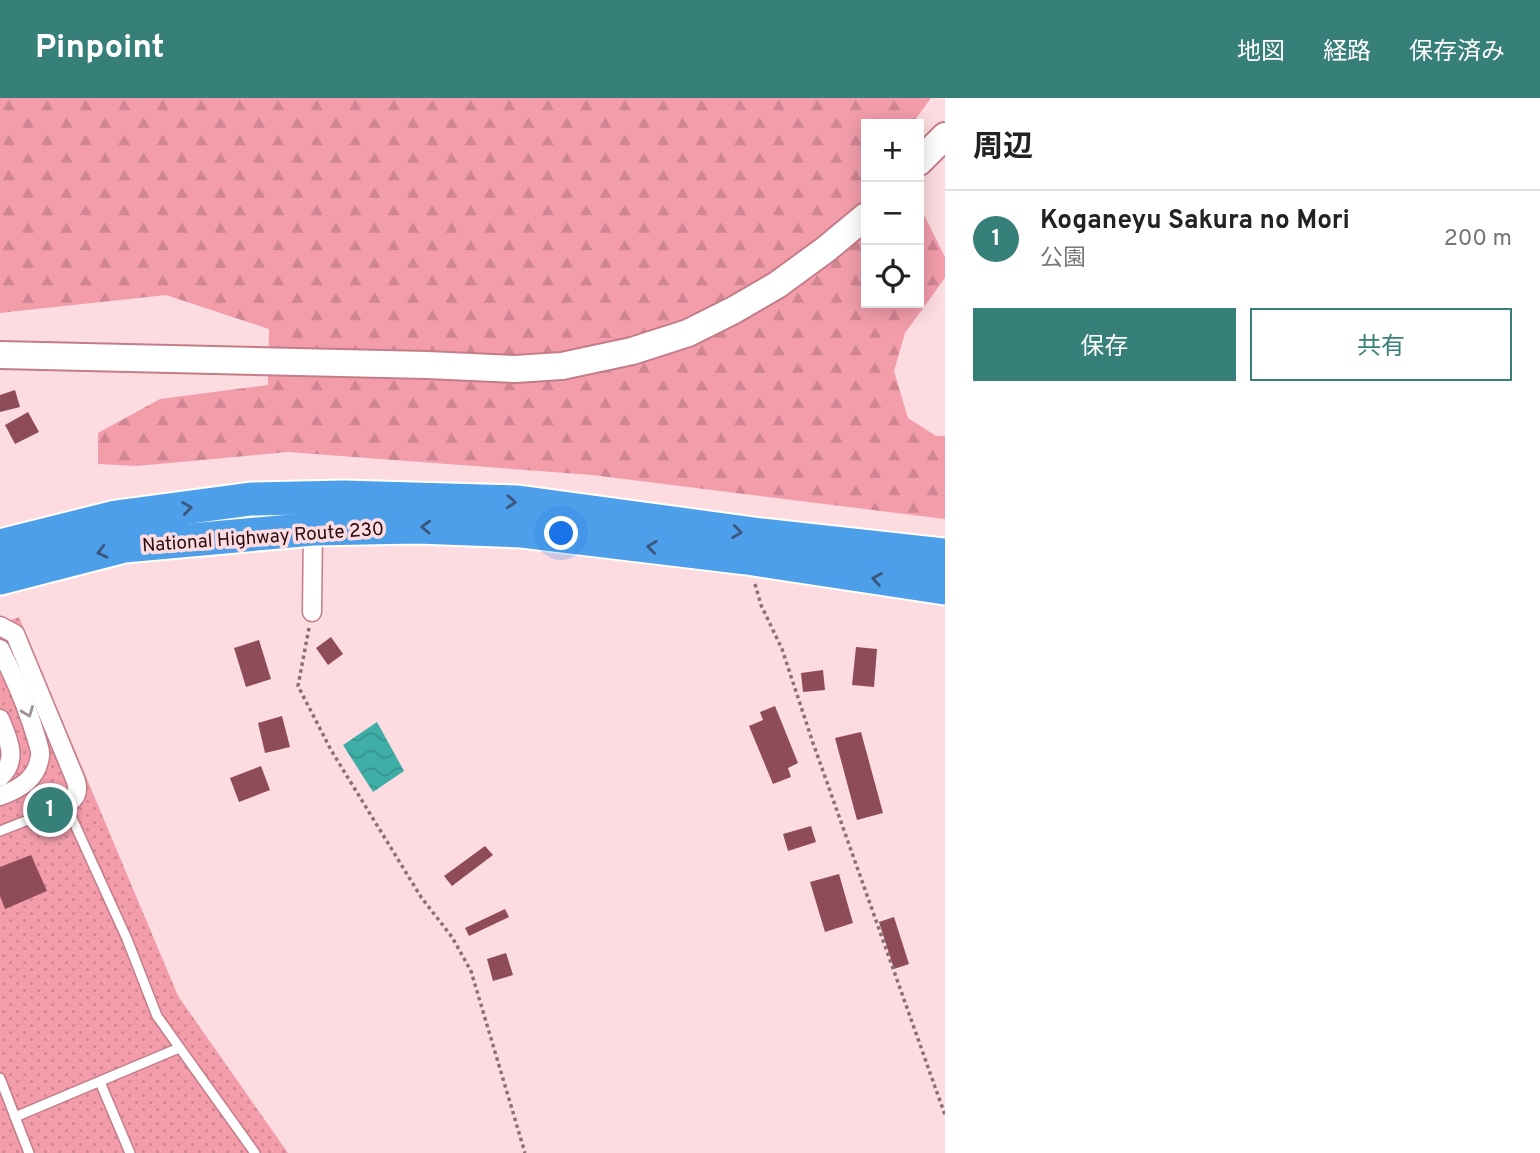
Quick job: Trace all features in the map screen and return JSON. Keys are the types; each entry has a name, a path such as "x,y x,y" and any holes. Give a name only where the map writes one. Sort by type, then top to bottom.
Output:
{"highway":[{"name":"National Highway Route 230","path":"0,546 116,517 251,499 343,497 518,502 761,535 945,555"},
{"name":"National Highway Route 230","path":"0,578 124,547 313,529 417,527 522,531 747,558 945,588"}],"street":[{"path":"924,157 945,135"},
{"path":"0,355 515,369 562,366 632,351 688,333 776,285 861,220"},
{"path":"312,612 313,529"},
{"path":"0,626 15,634 76,781 78,790 75,798 66,805"},
{"path":"0,649 30,716 41,755 33,775 18,790 0,796"},
{"path":"0,719 12,748 6,772 0,777"}],"lane":[{"path":"0,831 66,805 100,876 157,1016 255,1153"},
{"path":"15,1117 179,1048"},
{"path":"0,1078 29,1153"},
{"path":"100,1082 130,1153"}],"path":[{"path":"747,558 761,605 782,649 945,1115"},
{"path":"312,612 298,686 331,750 421,897 452,937 471,971 526,1153"}],"green space":[{"path":"0,98 931,98 916,119 861,119 861,308 923,308 905,333 894,371 908,418 936,436 945,436 945,519 592,475 288,452 137,466 98,464 98,433 160,399 268,385 269,329 166,295 0,313"},
{"path":"924,215 945,257 945,278 924,307"},
{"path":"19,617 178,996 288,1153 0,1153 0,624"}],"water":[{"path":"377,722 404,771 373,792 343,745"}],"building":[{"path":"15,390 20,407 0,412 0,395"},
{"path":"28,412 39,432 15,444 5,425"},
{"path":"331,637 343,654 328,665 316,648"},
{"path":"259,640 271,679 246,687 234,648"},
{"path":"856,647 877,649 874,687 852,685"},
{"path":"823,670 825,690 803,692 801,673"},
{"path":"775,706 798,763 788,768 791,777 773,784 749,726 763,720 760,712"},
{"path":"282,716 290,747 265,753 258,723"},
{"path":"861,732 883,813 857,820 835,738"},
{"path":"261,766 270,790 239,802 230,778"},
{"path":"811,826 816,842 788,851 783,834"},
{"path":"485,846 493,855 452,886 444,876"},
{"path":"31,855 47,891 5,909 0,896 0,867"},
{"path":"839,874 853,923 825,932 810,882"},
{"path":"505,909 509,917 469,936 465,928"},
{"path":"894,917 909,964 894,969 879,922"},
{"path":"506,953 513,975 493,981 487,959"}],"place":[{"name":"Koganeyu Sakura no Mori","path":"50,810"}]}
